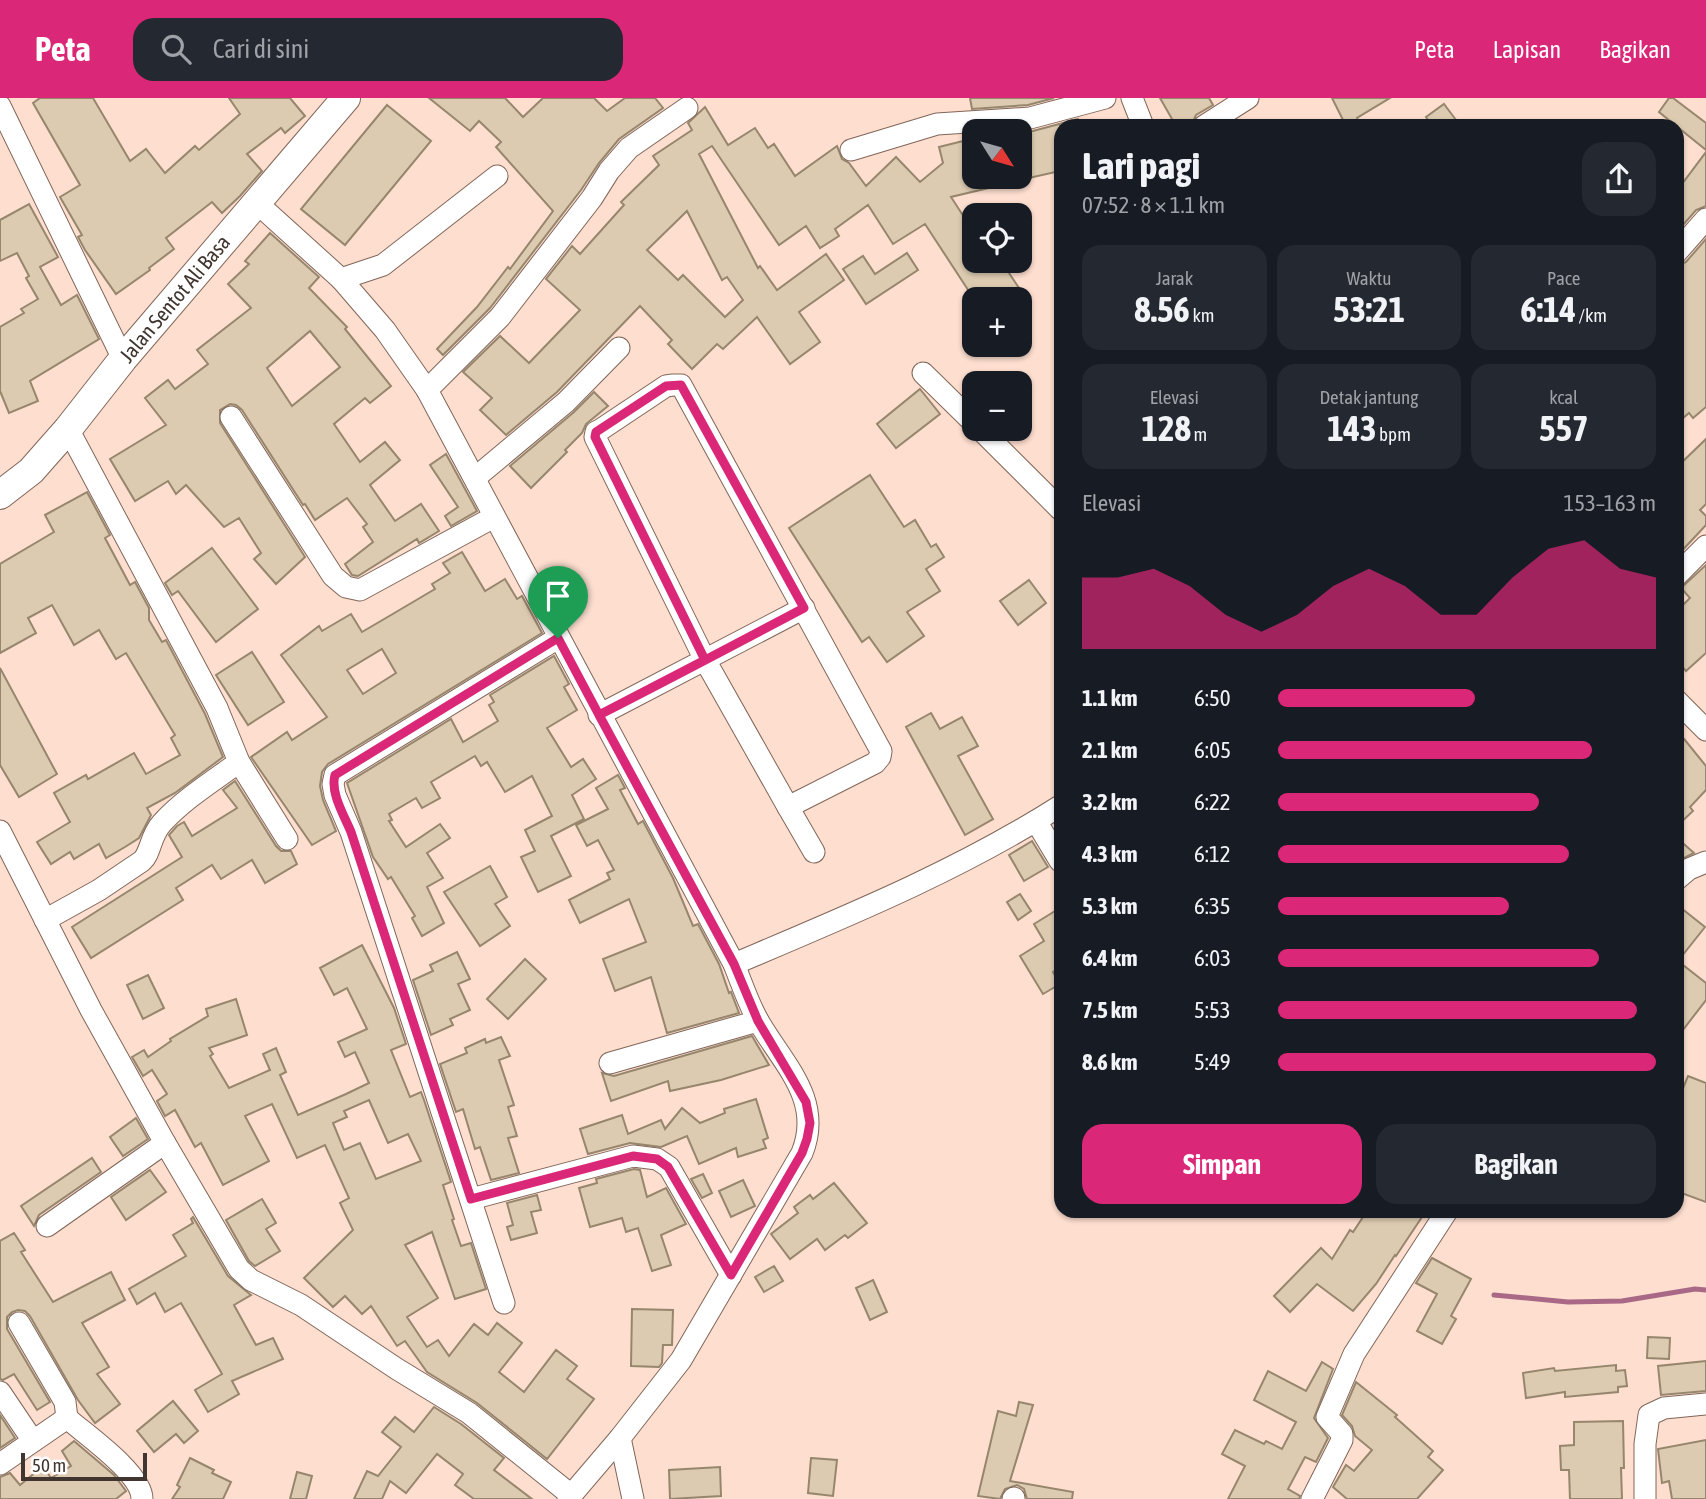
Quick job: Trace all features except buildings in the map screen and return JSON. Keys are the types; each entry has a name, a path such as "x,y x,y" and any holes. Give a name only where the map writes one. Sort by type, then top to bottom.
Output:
{"main road":[{"name":"Jalan Sentot Ali Basa","path":"0,495 31,471 68,429 123,359 346,98"}],"street":[{"path":"851,149 937,124 1030,118 1105,98"},
{"path":"1132,98 1140,119"},
{"path":"1216,119 1248,98"},
{"path":"0,106 123,359"},
{"path":"427,390 500,317 629,148 687,108"},
{"path":"341,279 383,265 497,176"},
{"path":"0,831 91,1010 239,1269 251,1280 301,1305 397,1370 469,1413 507,1441 570,1497 681,1360 802,1153 810,1123 806,1102 758,1021 734,964 427,390 385,330 341,279 257,202"},
{"path":"1684,244 1706,219"},
{"path":"475,478 566,402 619,348"},
{"path":"923,373 962,411"},
{"path":"789,807 875,763 881,751 681,385 666,386 596,432 595,437 705,660 814,852"},
{"path":"231,416 333,576 346,587 360,590 494,517"},
{"path":"68,429 217,708 239,762 287,839"},
{"path":"991,441 1054,503"},
{"path":"1684,568 1706,546"},
{"path":"599,715 804,608"},
{"path":"504,1303 356,845 332,783 335,775 558,638"},
{"path":"1684,708 1706,730"},
{"path":"45,920 99,890 146,858 150,841 160,825 181,804 239,762"},
{"path":"734,964 888,899 1054,810"},
{"path":"1036,821 1054,851"},
{"path":"1684,873 1706,862"},
{"path":"610,1063 758,1021"},
{"path":"47,1226 165,1143"},
{"path":"471,1199 633,1156 657,1159 668,1167 731,1275"},
{"path":"1311,1499 1342,1440 1342,1434 1327,1417 1354,1354 1442,1218"},
{"path":"19,1323 65,1402 67,1418 111,1454 136,1479 140,1485 142,1499"},
{"path":"0,1392 33,1441"},
{"path":"1646,1499 1649,1415 1664,1408 1706,1404"},
{"path":"0,1464 67,1418"},
{"path":"620,1438 634,1499"}],"waterway":[{"path":"1494,1295 1568,1302 1622,1301 1695,1289 1706,1290"}],"route":[{"path":"558,638 335,775 332,783 351,832 471,1199 633,1156 657,1159 668,1167 731,1275 802,1153 810,1123 806,1102 758,1021 734,964 599,715 705,660 595,437 596,432 666,386 681,385 804,608 705,660 652,687 599,715 558,638"}]}
